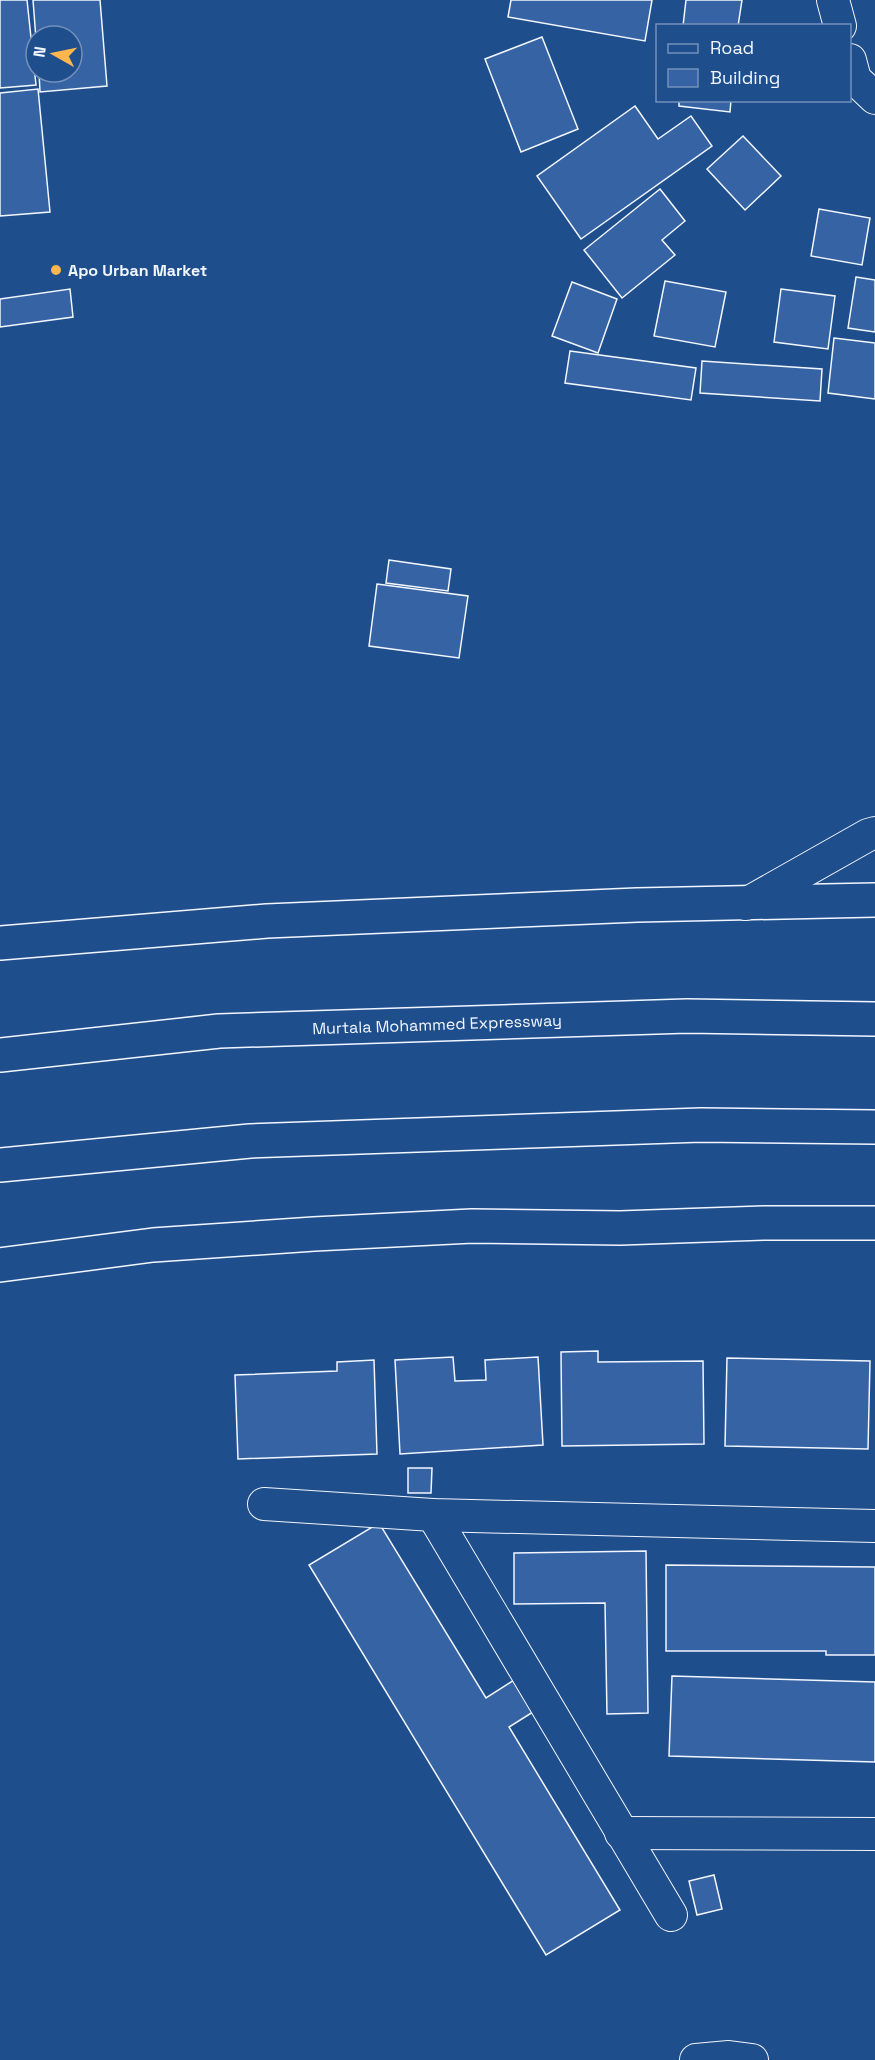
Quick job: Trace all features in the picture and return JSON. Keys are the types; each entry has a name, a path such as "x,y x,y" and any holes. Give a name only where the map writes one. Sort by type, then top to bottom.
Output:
{"main road":[{"path":"0,943 267,921 638,904 746,904 875,900"},
{"name":"Murtala Mohammed Expressway","path":"0,1055 219,1031 687,1016 875,1019"},
{"path":"0,1166 250,1141 701,1125 875,1127"},
{"path":"0,1265 153,1245 314,1234 472,1227 620,1228 764,1223 875,1223"}],"street":[{"path":"833,0 839,24"},
{"path":"851,66 855,79 875,98"},
{"path":"746,904 875,833"},
{"path":"264,1504 433,1515 875,1526"},
{"path":"433,1515 671,1915"},
{"path":"621,1833 875,1834"},
{"path":"696,2060 729,2057 752,2060"}],"building":[{"path":"0,0 27,0 30,24 24,24 24,84 36,85 0,88"},
{"path":"33,0 100,0 107,86 40,92 40,84 84,84 84,24 35,24"},
{"path":"511,0 652,0 645,41 508,17"},
{"path":"686,0 742,0 738,24 683,24"},
{"path":"542,37 578,129 521,152 485,59"},
{"path":"38,89 50,212 0,216 0,93"},
{"path":"679,102 731,102 730,112 679,106"},
{"path":"635,106 658,139 691,116 712,146 581,239 537,176"},
{"path":"743,136 781,176 745,210 707,169"},
{"path":"660,189 685,221 662,240 675,255 622,298 584,250"},
{"path":"819,209 870,218 862,265 811,256"},
{"path":"856,277 875,280 875,332 848,328"},
{"path":"665,281 726,292 715,347 654,336"},
{"path":"572,282 617,299 598,353 552,336"},
{"path":"70,289 73,317 0,327 0,299"},
{"path":"781,289 835,296 828,349 774,342"},
{"path":"834,338 875,343 875,399 828,393"},
{"path":"570,351 696,368 691,400 565,383"},
{"path":"702,361 822,369 820,401 700,393"},
{"path":"389,560 451,569 448,591 386,583"},
{"path":"377,584 468,596 459,658 369,646"},
{"path":"598,1351 598,1362 703,1361 704,1444 562,1446 561,1352"},
{"path":"453,1357 455,1381 486,1380 485,1360 538,1357 543,1445 400,1454 395,1360"},
{"path":"727,1358 870,1361 868,1449 725,1446"},
{"path":"374,1360 377,1454 238,1459 235,1375 337,1371 337,1362"},
{"path":"408,1468 432,1468 431,1493 408,1493"},
{"path":"379,1523 486,1698 514,1680 533,1712 509,1727 620,1910 546,1955 309,1565"},
{"path":"646,1551 648,1713 607,1714 605,1603 514,1604 514,1553"},
{"path":"666,1565 875,1567 875,1655 826,1655 826,1651 666,1651"},
{"path":"672,1676 875,1682 875,1762 669,1756"},
{"path":"714,1875 722,1909 697,1915 689,1881"}],"place":[{"name":"Apo Urban Market","path":"56,270"}]}
